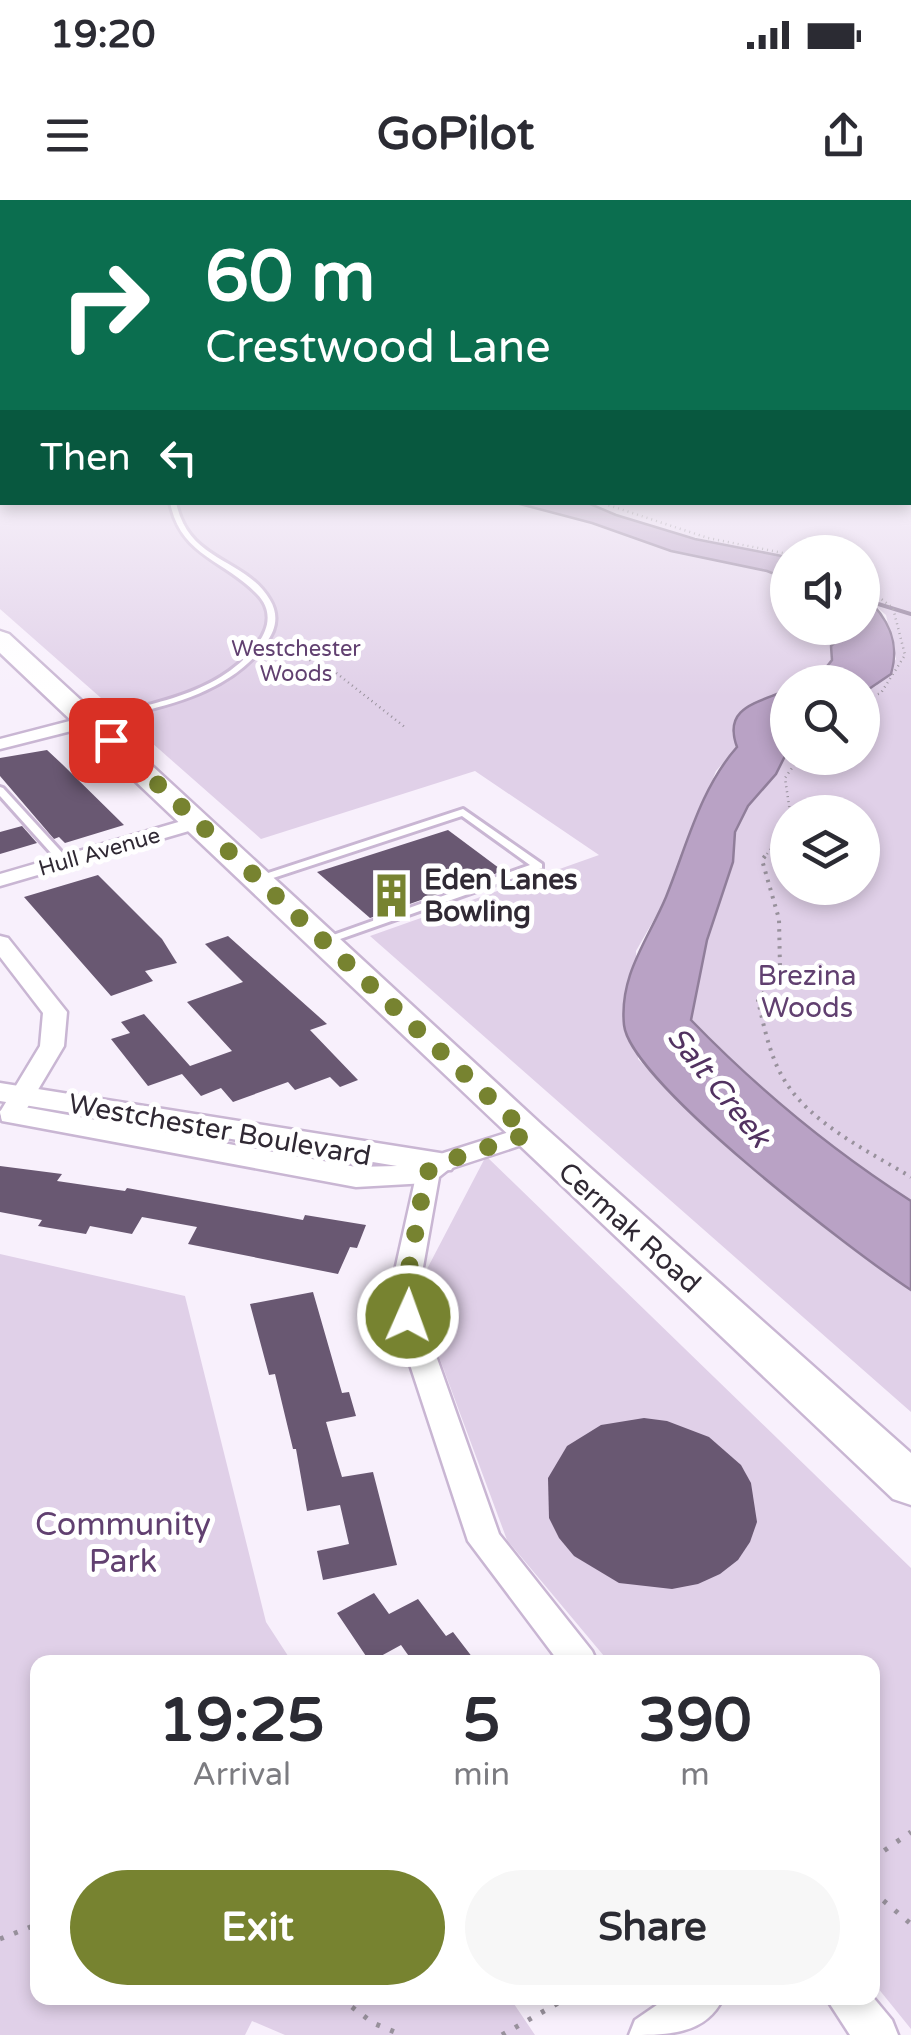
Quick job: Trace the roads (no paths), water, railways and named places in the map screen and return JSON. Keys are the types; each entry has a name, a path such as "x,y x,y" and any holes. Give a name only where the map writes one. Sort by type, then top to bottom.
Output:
{"main road":[{"name":"Cermak Road","path":"0,639 528,1134 911,1484"}],"street":[{"path":"0,744 90,721"},
{"name":"Hull Avenue","path":"0,880 199,822"},
{"path":"0,943 55,1012 52,1046 8,1104"},
{"name":"Westchester Boulevard","path":"8,1104 356,1177 432,1169"},
{"path":"528,1134 432,1169 405,1291 408,1316 485,1540 575,1655"},
{"path":"650,2035 692,2005"},
{"path":"853,2005 877,2035"}],"lane":[{"path":"90,721 211,684 243,664 272,628 272,610 261,593 188,538 180,526"},
{"path":"0,790 64,861"},
{"path":"260,879 463,812 538,866 326,942"}],"water":[{"path":"599,526 651,526 770,554 770,572 671,551"},
{"path":"880,614 893,640 891,674 880,681 880,665 828,665 832,660 831,646 880,645"},
{"name":"Salt Creek","path":"770,697 770,775 775,775 748,806 735,832 733,862 707,940 691,1020 796,1117 911,1201 911,1290 798,1205 703,1124 636,1051 624,1025 626,990 636,958 666,897 704,799 737,747 734,723 754,703"}],"waterway":[{"path":"880,605 911,614"}],"place":[{"name":"Eden Lanes Bowling","path":"391,895"}],"park label":[{"name":"Westchester Woods","path":"296,660"},
{"name":"Brezina Woods","path":"807,991"},
{"name":"Community Park","path":"123,1542"}]}
